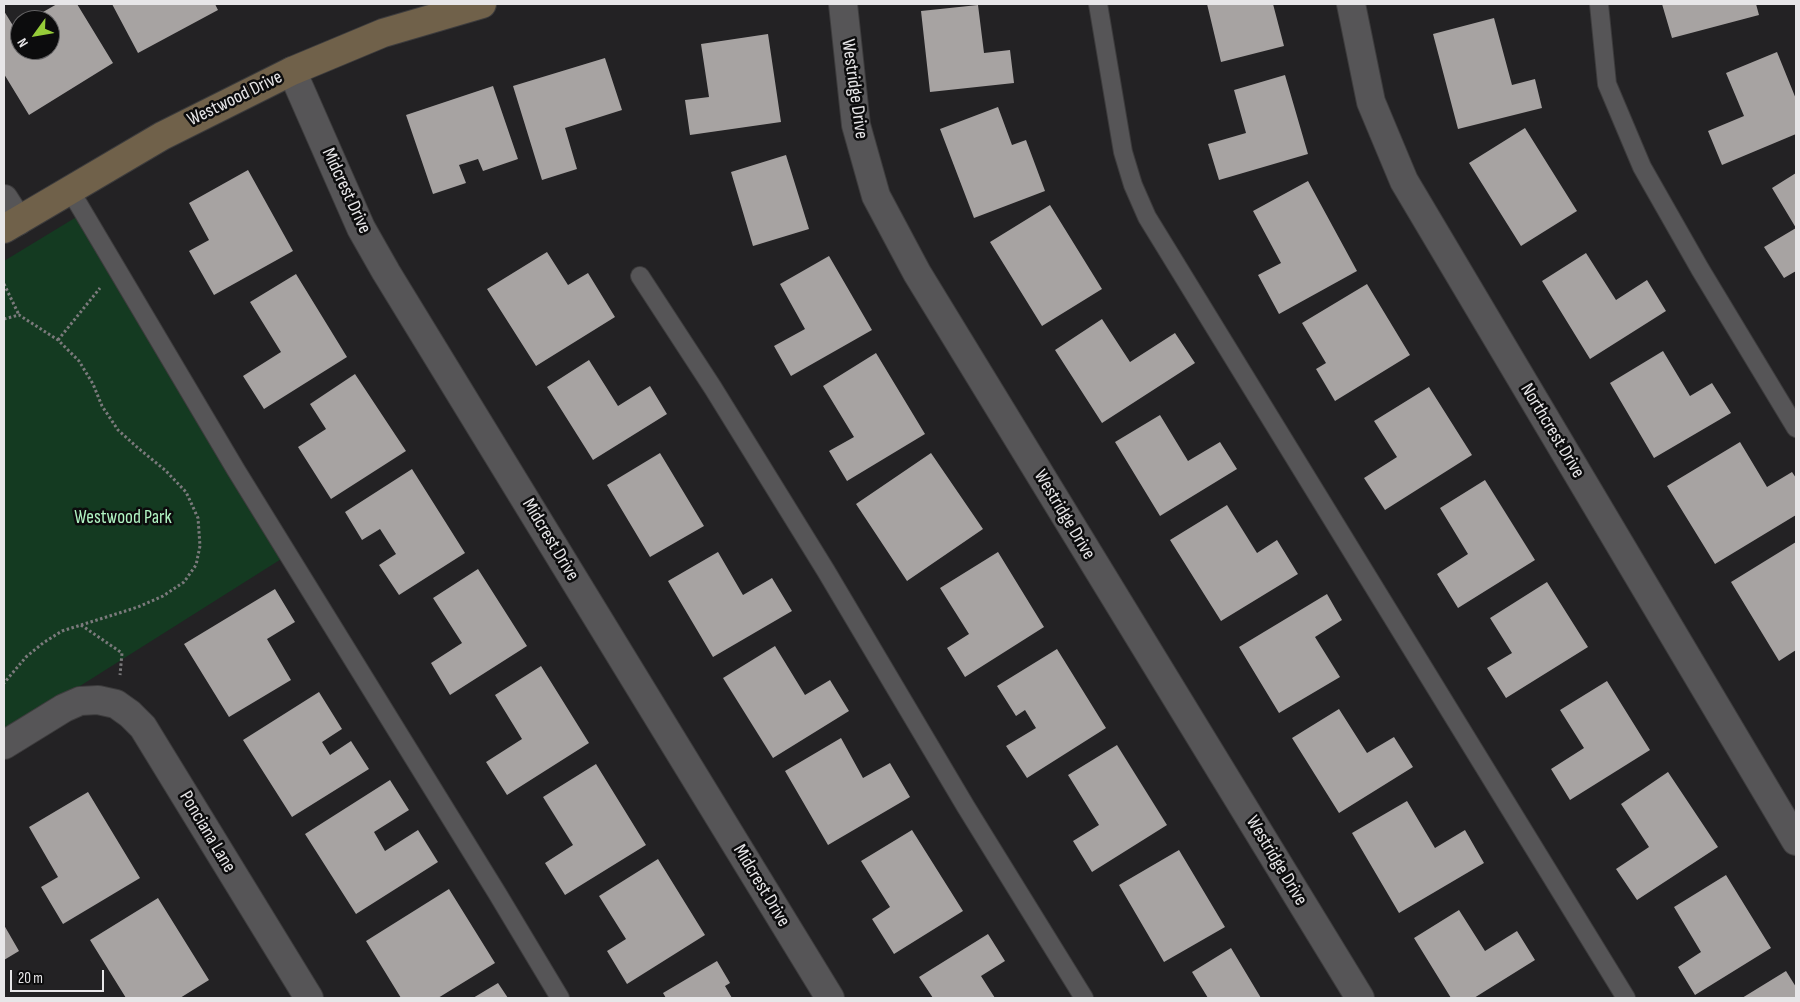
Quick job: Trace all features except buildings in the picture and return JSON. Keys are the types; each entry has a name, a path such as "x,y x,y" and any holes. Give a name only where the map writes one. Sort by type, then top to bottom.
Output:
{"street":[{"name":"Westwood Drive","path":"8,216 70,190 162,136 292,71 382,33 482,4"},
{"name":"Westridge Drive","path":"842,4 856,125 876,196 917,273 1360,998"},
{"name":"Northcrest Drive","path":"1351,4 1371,102 1404,181 1796,840"},
{"name":"Midcrest Drive","path":"292,71 361,228 386,272 830,998"},
{"path":"4,744 64,708 80,702 98,700 116,704"},
{"name":"Ponciana Lane","path":"116,704 143,727 309,998"}],"lane":[{"path":"1098,4 1123,152 1133,185 1147,216 1626,998"},
{"path":"1598,4 1608,84 1642,166 1700,269 1796,428"},
{"path":"70,190 236,470 560,998"},
{"path":"640,276 713,388 820,562 966,807 1084,998"}],"path":[{"path":"4,284 19,315 58,340 79,361 93,384 102,406 118,430 165,470 186,492 198,518 200,536 196,565 184,582 163,596 138,607 62,631 26,657 4,683"},
{"path":"58,340 102,286"},
{"path":"4,319 19,315"},
{"path":"81,625 122,653 116,704"}],"green space":[{"name":"Westwood Park","path":"78,216 286,556 4,734 4,261"}]}
